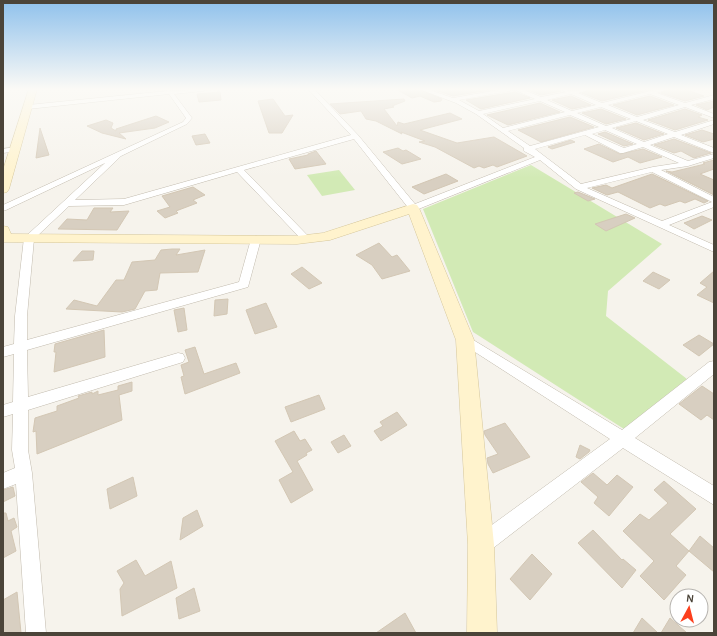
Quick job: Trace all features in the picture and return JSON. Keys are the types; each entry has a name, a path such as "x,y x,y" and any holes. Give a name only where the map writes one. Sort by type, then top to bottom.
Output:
{"street":[{"path":"3,189 24,119"},
{"path":"3,208 117,156 188,121 189,119"},
{"path":"339,119 356,136 414,208 465,340 481,545 482,633"},
{"path":"486,119 580,187 714,248"},
{"path":"502,130 546,119"},
{"path":"586,119 688,164"},
{"path":"527,149 638,119 673,135 714,150"},
{"path":"585,133 623,151 641,144 714,122"},
{"path":"66,203 124,202 356,136"},
{"path":"3,152 15,148"},
{"path":"36,633 24,473 20,450 21,316 29,238 117,156"},
{"path":"580,187 653,169 688,164 714,156"},
{"path":"4,235 29,238 306,239 348,230 414,208 541,158"},
{"path":"653,169 714,200"},
{"path":"238,170 306,239"},
{"path":"662,225 714,204"},
{"path":"3,352 244,284 256,239"},
{"path":"465,340 714,496"},
{"path":"3,412 178,358"},
{"path":"481,545 623,439 714,366"},
{"path":"3,481 24,473"}],"green space":[{"path":"531,165 662,244 608,291 606,316 687,379 624,429 473,332 423,209"},
{"path":"339,170 355,190 322,196 307,175"}],"building":[{"path":"148,119 162,119 169,122 155,128 119,133 126,139 102,133 87,126 106,120 113,123 111,128 116,131 116,129"},
{"path":"264,119 291,119 282,133 269,133"},
{"path":"366,119 391,119 397,126 398,122 404,124 426,119 461,119 420,130 457,143 494,137 527,156 497,167 493,165 484,168 479,166 474,168 435,147 419,142 425,141 401,132 402,134 376,121"},
{"path":"495,119 533,119 508,125"},
{"path":"563,119 574,119 594,127 541,142 518,130"},
{"path":"594,119 626,119 606,124"},
{"path":"652,119 704,119 708,120 675,130 648,120"},
{"path":"636,123 664,134 644,140 616,128"},
{"path":"40,128 49,155 36,158"},
{"path":"702,130 714,134 714,139 703,142 685,135"},
{"path":"605,132 633,144 624,146 598,134"},
{"path":"205,134 210,143 196,145 192,136"},
{"path":"674,139 711,153 694,158 681,151 674,153 654,145"},
{"path":"571,140 575,142 552,149 548,147"},
{"path":"599,144 620,154 643,149 662,157 640,163 628,157 613,162 584,149"},
{"path":"398,148 403,151 406,150 421,159 402,164 383,152"},
{"path":"316,151 326,164 295,169 289,159 308,155"},
{"path":"714,160 714,169 700,174 714,180 714,195 666,171 672,172 705,164 703,163"},
{"path":"446,174 458,181 424,194 412,187"},
{"path":"652,174 708,201 704,203 695,199 685,203 680,201 665,206 660,204 650,208 618,192 607,195 592,188 606,185 612,188"},
{"path":"193,187 205,195 193,200 197,203 176,211 178,213 165,218 157,211 170,207 162,196"},
{"path":"578,192 595,199 588,201 574,193"},
{"path":"94,208 113,208 110,212 129,211 117,230 58,229 67,219 87,220"},
{"path":"626,214 635,218 606,231 595,224"},
{"path":"702,216 712,220 694,229 684,223"},
{"path":"379,243 392,257 397,255 410,271 382,279 372,265 356,255"},
{"path":"180,249 176,255 205,250 198,272 160,273 157,290 145,291 135,309 122,312 66,309 74,300 97,306 116,280 124,280 132,262 155,260 161,250"},
{"path":"82,251 94,251 93,260 73,261"},
{"path":"302,267 322,283 309,289 291,274"},
{"path":"714,271 714,303 697,295 707,287 700,283"},
{"path":"653,272 670,280 659,289 643,281"},
{"path":"228,299 227,314 214,316 215,300"},
{"path":"266,303 277,327 255,334 246,310"},
{"path":"184,308 187,330 178,332 174,310"},
{"path":"104,330 105,357 54,372 56,352 54,352 55,344"},
{"path":"699,335 714,344 699,356 683,345"},
{"path":"195,347 204,374 236,363 240,373 185,394 181,377 184,376 181,365 189,362 185,350"},
{"path":"132,382 132,391 119,395 122,420 37,454 36,431 33,432 35,418 57,411 57,406 79,398 78,396 92,392 92,394 98,391 98,395 118,390 118,386"},
{"path":"702,386 714,394 714,420 707,415 701,420 679,404"},
{"path":"319,395 325,409 291,422 285,407"},
{"path":"397,412 407,425 381,441 374,431 383,426 380,422"},
{"path":"505,423 530,457 493,473 488,464 487,458 498,454 485,435 484,431"},
{"path":"294,431 300,441 305,439 312,450 297,461 313,490 291,503 279,480 293,472 275,441"},
{"path":"344,435 351,446 338,453 331,442"},
{"path":"580,445 590,450 580,459 576,457"},
{"path":"593,473 607,485 617,475 633,487 609,516 594,503 598,497 581,482"},
{"path":"133,477 137,496 110,509 107,489"},
{"path":"664,481 696,509 670,534 689,551 676,566 686,575 675,588 669,588 669,594 664,600 640,576 654,561 623,531 640,514 649,520 668,503 654,490"},
{"path":"13,487 15,496 3,502 3,490"},
{"path":"197,510 203,526 180,540 183,518"},
{"path":"3,513 6,513 8,521 14,518 17,527 11,531 16,551 3,558"},
{"path":"593,530 622,560 623,559 636,570 622,588 578,543"},
{"path":"700,536 714,548 714,572 689,551"},
{"path":"532,554 552,574 530,600 510,579"},
{"path":"136,560 145,576 171,561 177,588 122,616 120,589 124,583 117,571"},
{"path":"194,588 200,611 179,619 176,598"},
{"path":"17,592 21,633 3,633 3,600"},
{"path":"405,613 416,633 376,633"},
{"path":"642,618 658,633 633,633"},
{"path":"669,620 669,628 681,628 687,633 661,633"}]}
